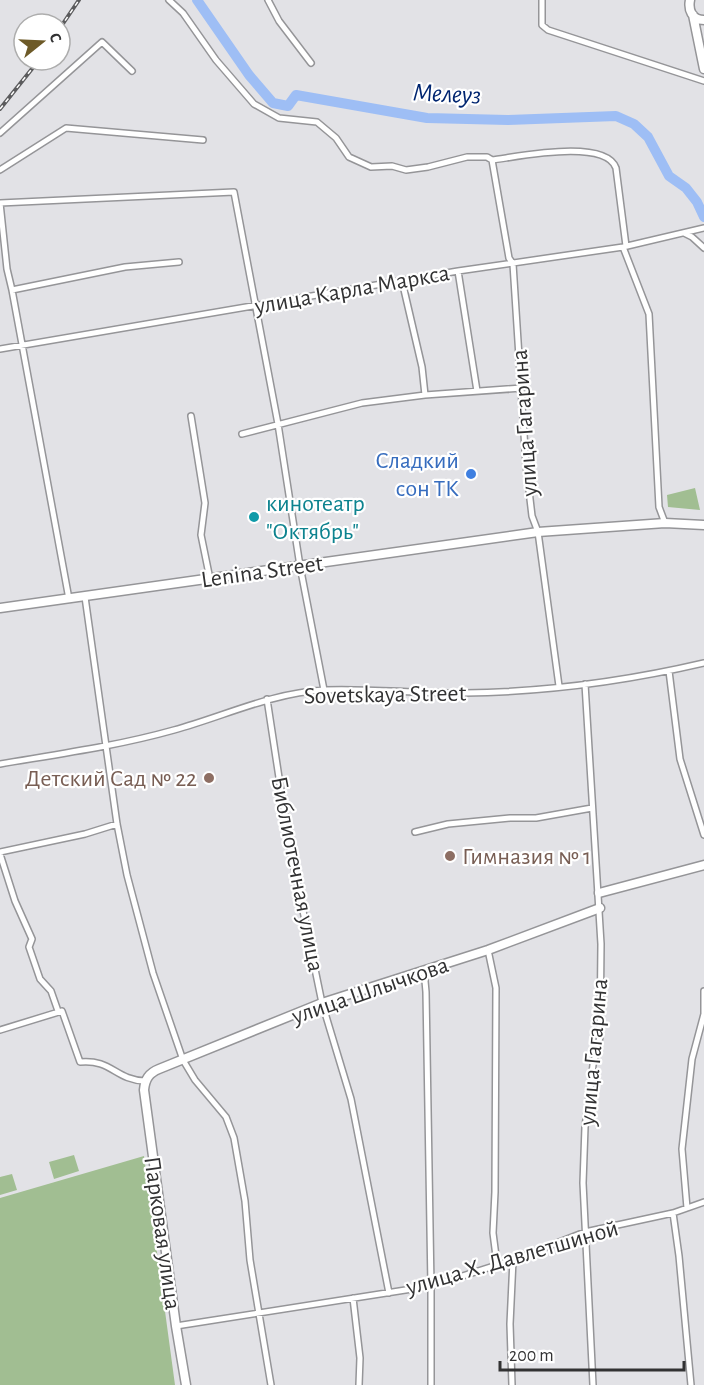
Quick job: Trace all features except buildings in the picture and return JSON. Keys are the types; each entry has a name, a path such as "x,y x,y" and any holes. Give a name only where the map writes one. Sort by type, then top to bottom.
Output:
{"street":[{"path":"169,0 183,13 216,60 254,104 279,118 316,122 336,138 350,157 371,166 392,166 406,170 429,167 467,157 487,157 492,160 576,150 608,158 615,164 625,247 649,315 659,507 665,523"},
{"path":"268,0 279,21 311,63"},
{"path":"542,0 542,25 548,30 704,81"},
{"path":"690,0 689,8 693,15 704,64"},
{"path":"693,15 699,20 704,20"},
{"path":"0,133 102,42 132,71"},
{"path":"0,170 66,128 203,140"},
{"name":"улица Гагарина","path":"492,160 509,258 513,264 526,465 532,516 538,532 559,686"},
{"path":"69,599 12,290 3,269 0,203 234,192 278,424 300,566 324,690"},
{"name":"улица Карла Маркса","path":"0,349 458,271 625,247 704,228"},
{"path":"684,233 704,248"},
{"path":"12,290 125,267 179,262"},
{"path":"458,271 477,391"},
{"path":"402,281 422,367 425,395"},
{"path":"242,434 362,404 425,395 522,388"},
{"path":"191,416 206,502 201,535 210,579"},
{"name":"Lenina Street","path":"0,608 538,532 665,523 704,525"},
{"path":"85,597 117,824 127,875 153,974 183,1060 195,1080 226,1117 234,1138 245,1201 250,1260 271,1385"},
{"name":"Sovetskaya Street","path":"0,764 106,746 176,730 267,699 324,690 506,692 585,684 704,663"},
{"path":"669,671 680,759 704,835"},
{"name":"улица Гагарина","path":"585,684 600,908 600,1037 592,1065 585,1127 583,1183 592,1385"},
{"name":"Библиотечная улица","path":"267,699 289,843 322,1003 351,1099 390,1293"},
{"path":"415,832 448,824 510,818 536,819 592,808"},
{"path":"117,824 85,834 0,853 15,901 32,939 29,947 30,953 40,979 51,991 58,1011 64,1014 80,1062 100,1063 127,1079 146,1081"},
{"path":"599,893 704,865"},
{"name":"улица Шлычкова","path":"146,1081 153,1072 322,1003 488,950 600,908"},
{"path":"488,950 496,988 493,1233 497,1264"},
{"path":"424,970 431,1385"},
{"path":"687,1208 682,1149 692,1059 704,1014 704,991"},
{"path":"0,1030 58,1011"},
{"name":"Парковая улица","path":"146,1081 144,1090 186,1385"},
{"name":"улица Х. Давлетшиной","path":"176,1326 431,1286 513,1260 585,1233 672,1213 704,1202"},
{"path":"672,1213 688,1337 691,1385"},
{"path":"512,1385 510,1324 513,1260"},
{"path":"353,1298 360,1358 359,1385"}],"green space":[{"path":"695,488 700,510 668,507 667,495"},
{"path":"74,1155 79,1171 54,1179 49,1162"},
{"path":"144,1156 175,1385 0,1385 0,1198"},
{"path":"12,1174 17,1190 0,1195 0,1177"}],"waterway":[{"name":"Мелеуз","path":"197,0 249,75 273,103 288,106 296,95 427,118 508,120 616,116 634,124 648,137 669,176 686,188 697,202 704,217"}],"railway":[{"path":"71,12 79,0"},
{"path":"0,109 29,72"}],"place":[{"name":"Сладкий сон ТК","path":"471,474"},
{"name":"кинотеатр \"Октябрь\"","path":"254,517"},
{"name":"Детский Сад № 22","path":"209,778"},
{"name":"Гимназия № 1","path":"450,856"}]}
